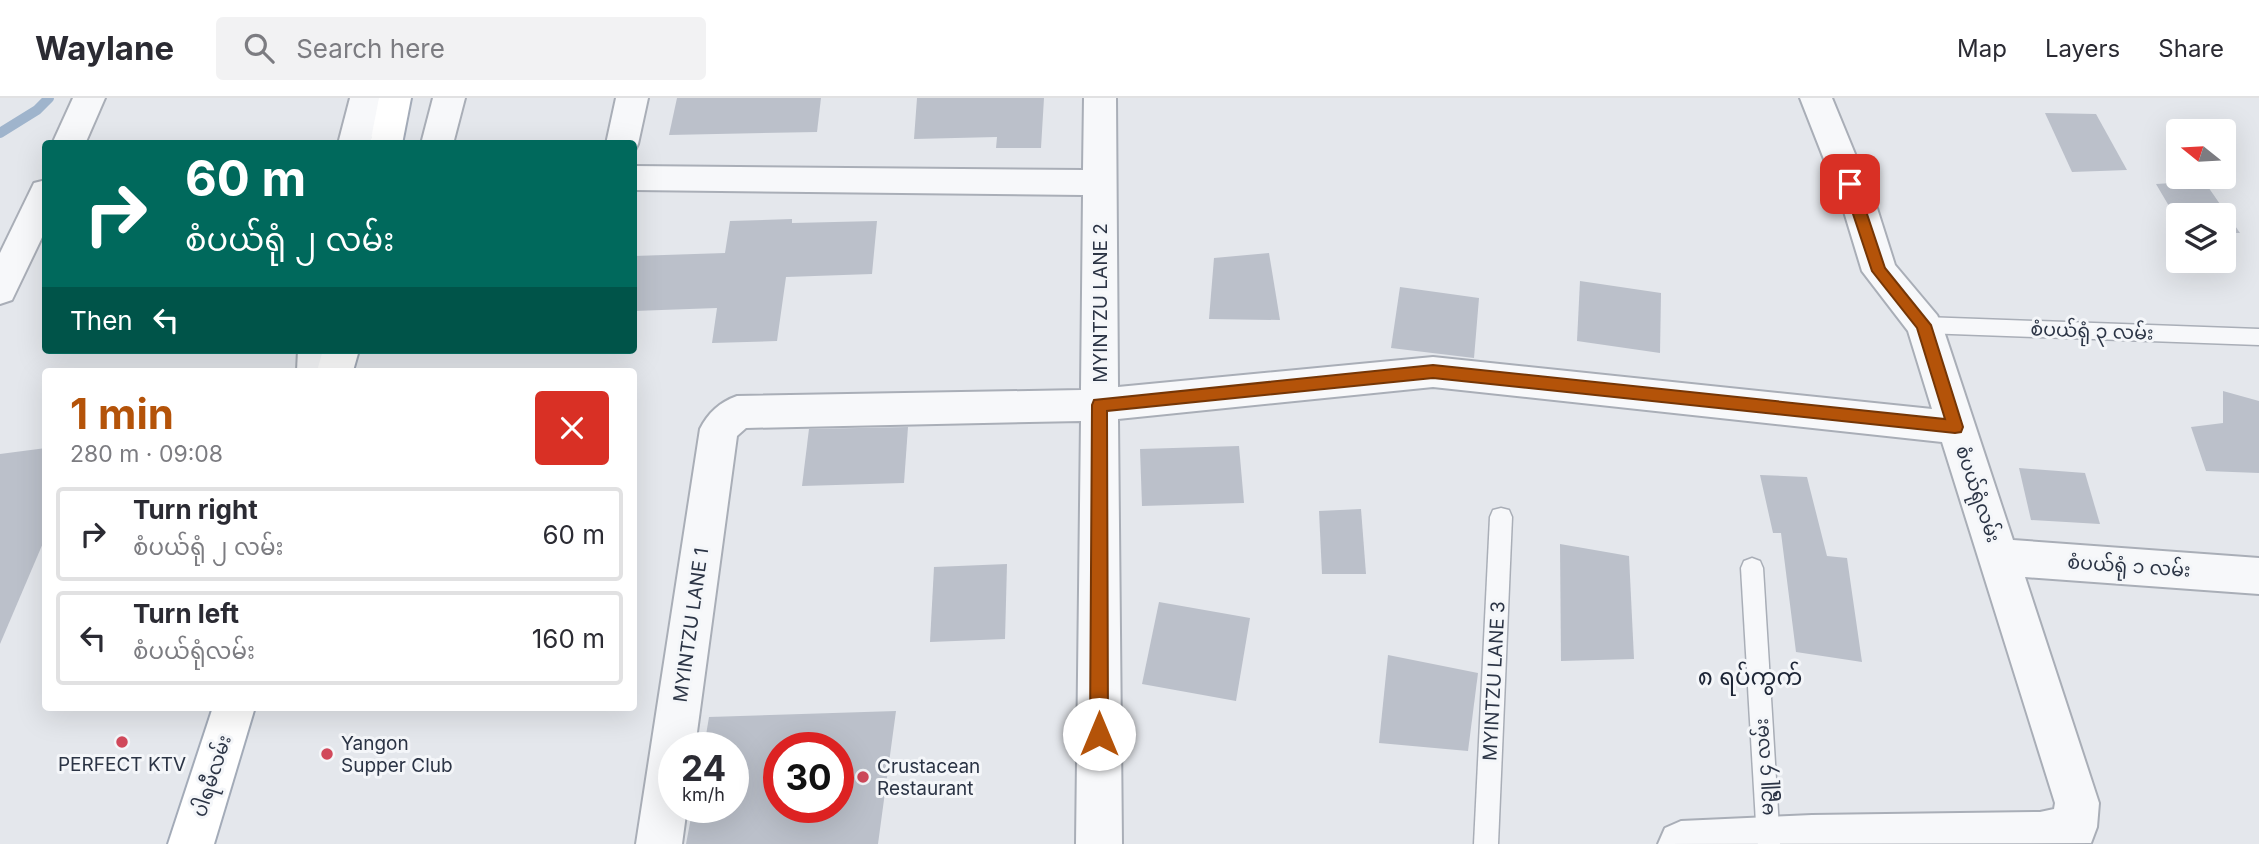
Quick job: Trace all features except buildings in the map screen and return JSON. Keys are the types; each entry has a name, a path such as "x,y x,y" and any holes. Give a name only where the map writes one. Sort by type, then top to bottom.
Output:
{"main road":[{"path":"387,140 396,98"},
{"name":"ပါရမီလမ်း","path":"191,844 233,711"}],"street":[{"path":"70,140 89,98"},
{"path":"355,140 366,98"},
{"path":"438,140 449,98"},
{"path":"623,140 632,98"},
{"name":"MYINTZU LANE 2","path":"1099,844 1100,98"},
{"name":"စံပယ်ရုံလမ်း","path":"1798,841 2040,835 2075,827 2077,803 1924,325 1879,271 1859,205 1816,98"},
{"path":"637,178 1100,183"},
{"path":"0,290 42,201"},
{"path":"1100,405 1433,372 1955,427"},
{"name":"MYINTZU LANE 1","path":"659,844 719,429 737,412 760,410 1100,405"},
{"name":"စံပယ်ရုံ ၁ လမ်း","path":"1999,557 2259,576"},
{"path":"1681,844 1798,841"}],"lane":[{"name":"စံပယ်ရုံ ၃ လမ်း","path":"1924,325 2259,337"},
{"name":"MYINTZU LANE 3","path":"1486,844 1501,517"},
{"name":"မဥ္ဇူ ၄ လမ်း","path":"1752,568 1798,841"}],"waterway":[{"path":"0,133 37,110 49,98"}],"place":[{"name":"PERFECT KTV","path":"122,742"},
{"name":"Yangon Supper Club","path":"327,754"},
{"name":"Crustacean Restaurant","path":"863,777"}],"district":[{"name":"၈ ရပ်ကွက်","path":"1750,677"}],"route":[{"path":"1099,734 1100,405 1433,372 1955,427 1924,325 1879,271 1850,184"}]}
